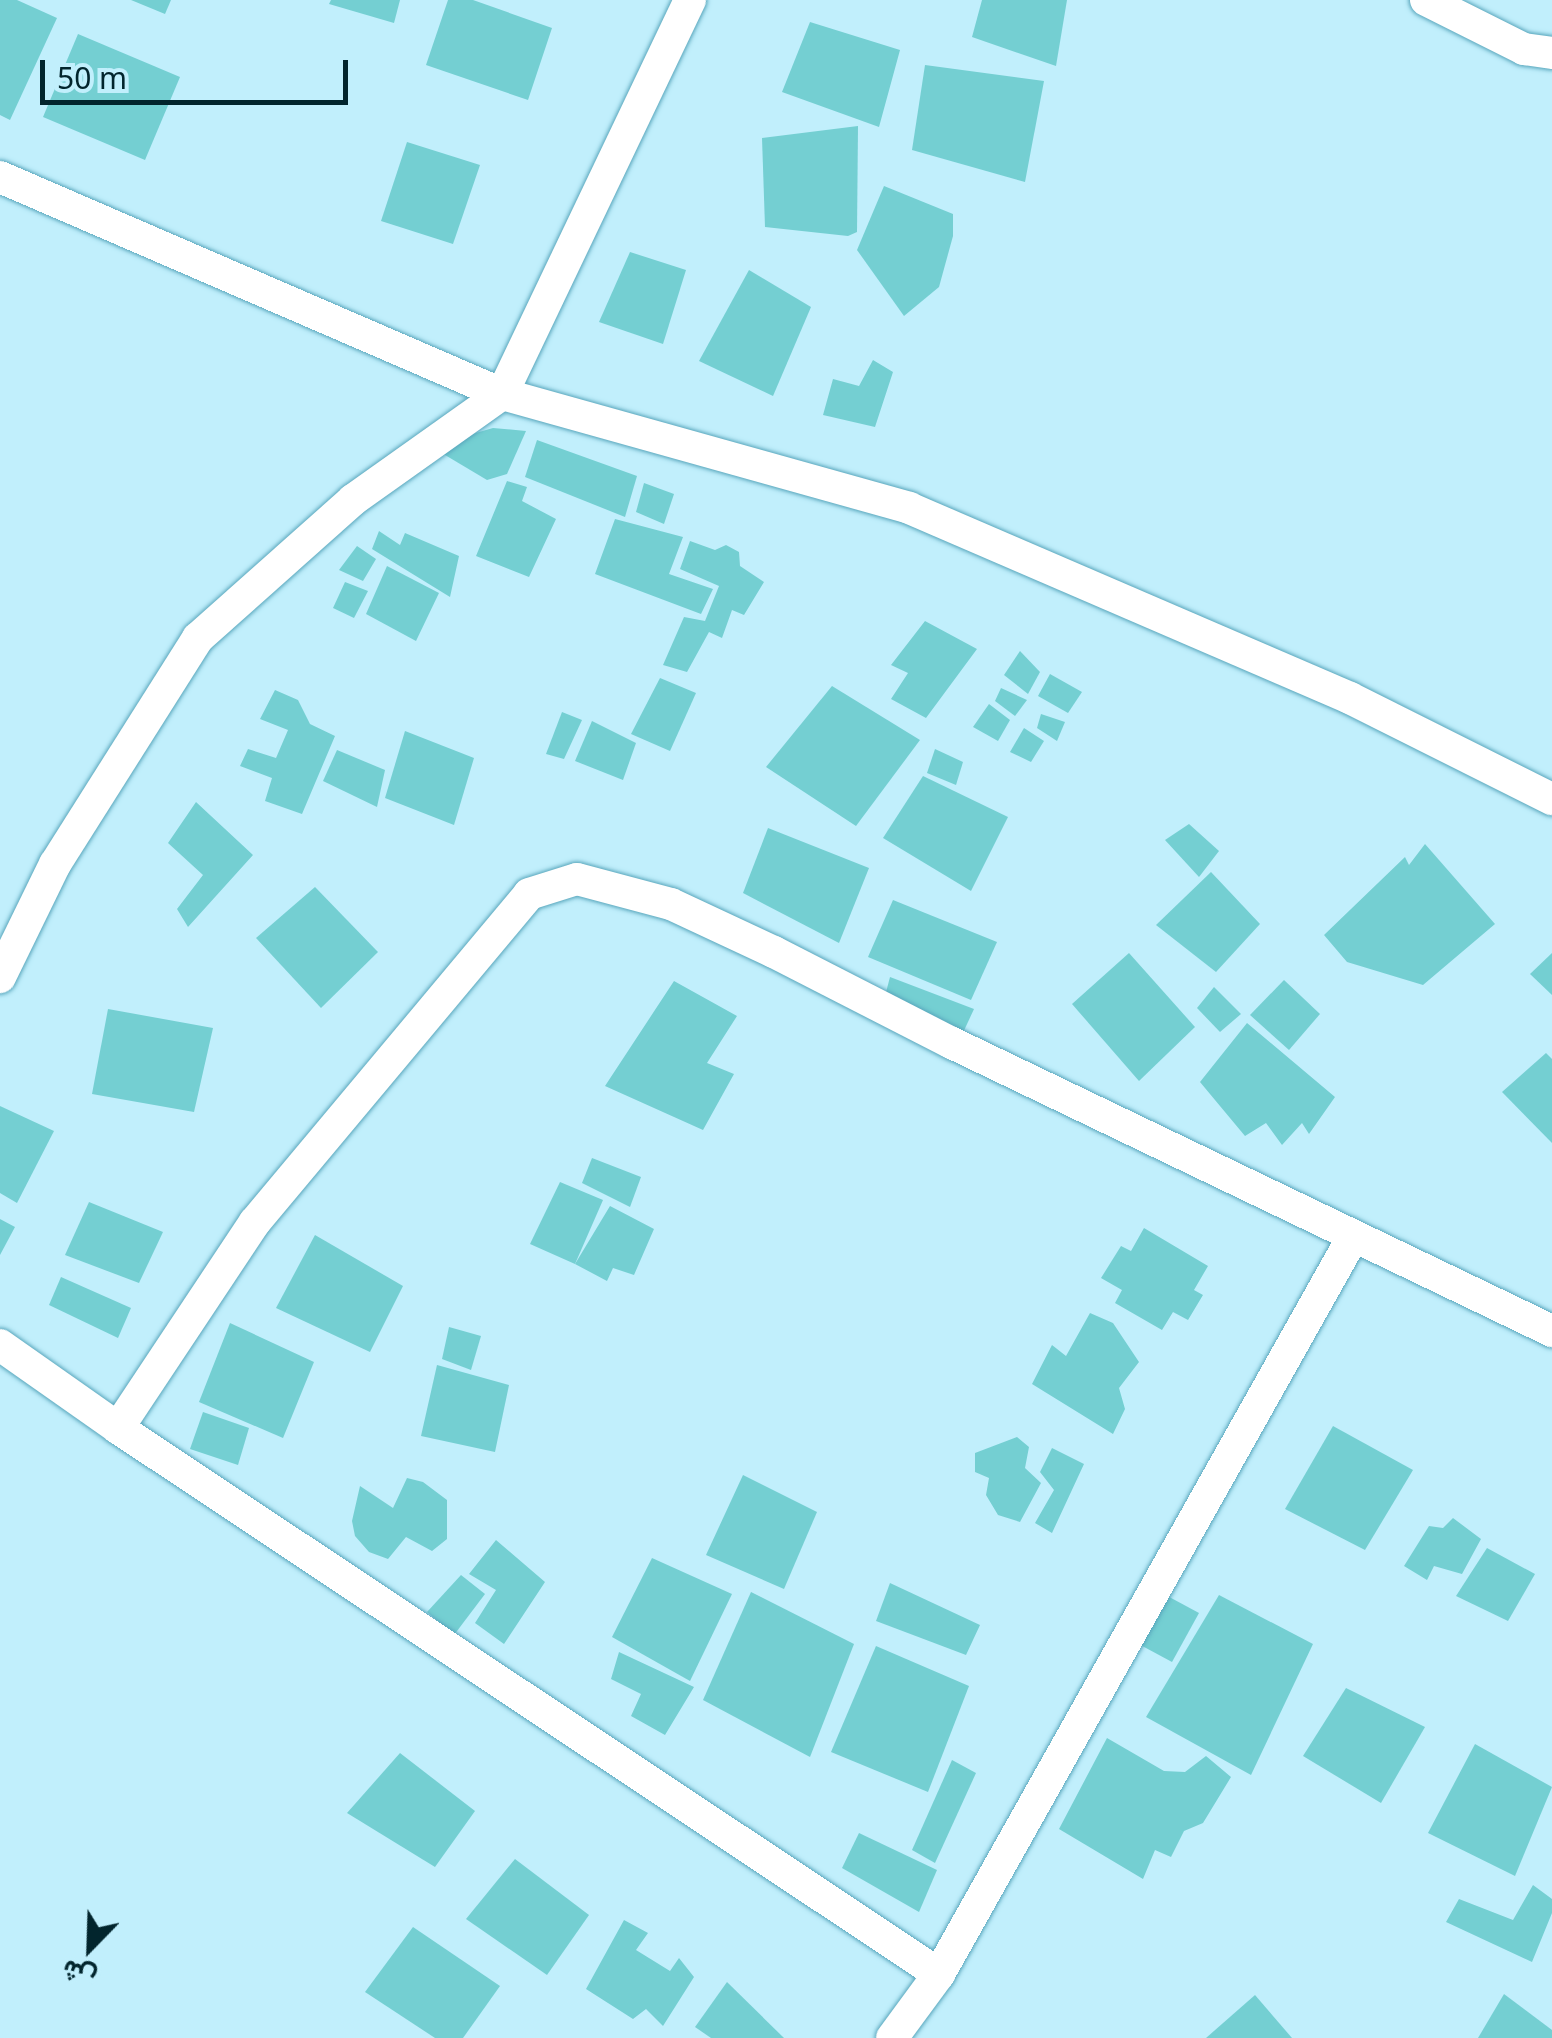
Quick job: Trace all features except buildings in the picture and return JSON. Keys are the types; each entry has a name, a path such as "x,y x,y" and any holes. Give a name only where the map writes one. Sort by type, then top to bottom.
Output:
{"street":[{"path":"0,977 55,864 198,638 353,500 502,394 690,0"},
{"path":"1440,2 1524,49 1552,53"},
{"path":"0,177 502,394 909,508 1350,698 1552,799"},
{"path":"118,1428 255,1222 528,894 577,879 671,904 1352,1237 1552,1330"},
{"path":"892,2038 939,1974 1352,1237"},
{"path":"0,1345 118,1428 939,1974"}]}
